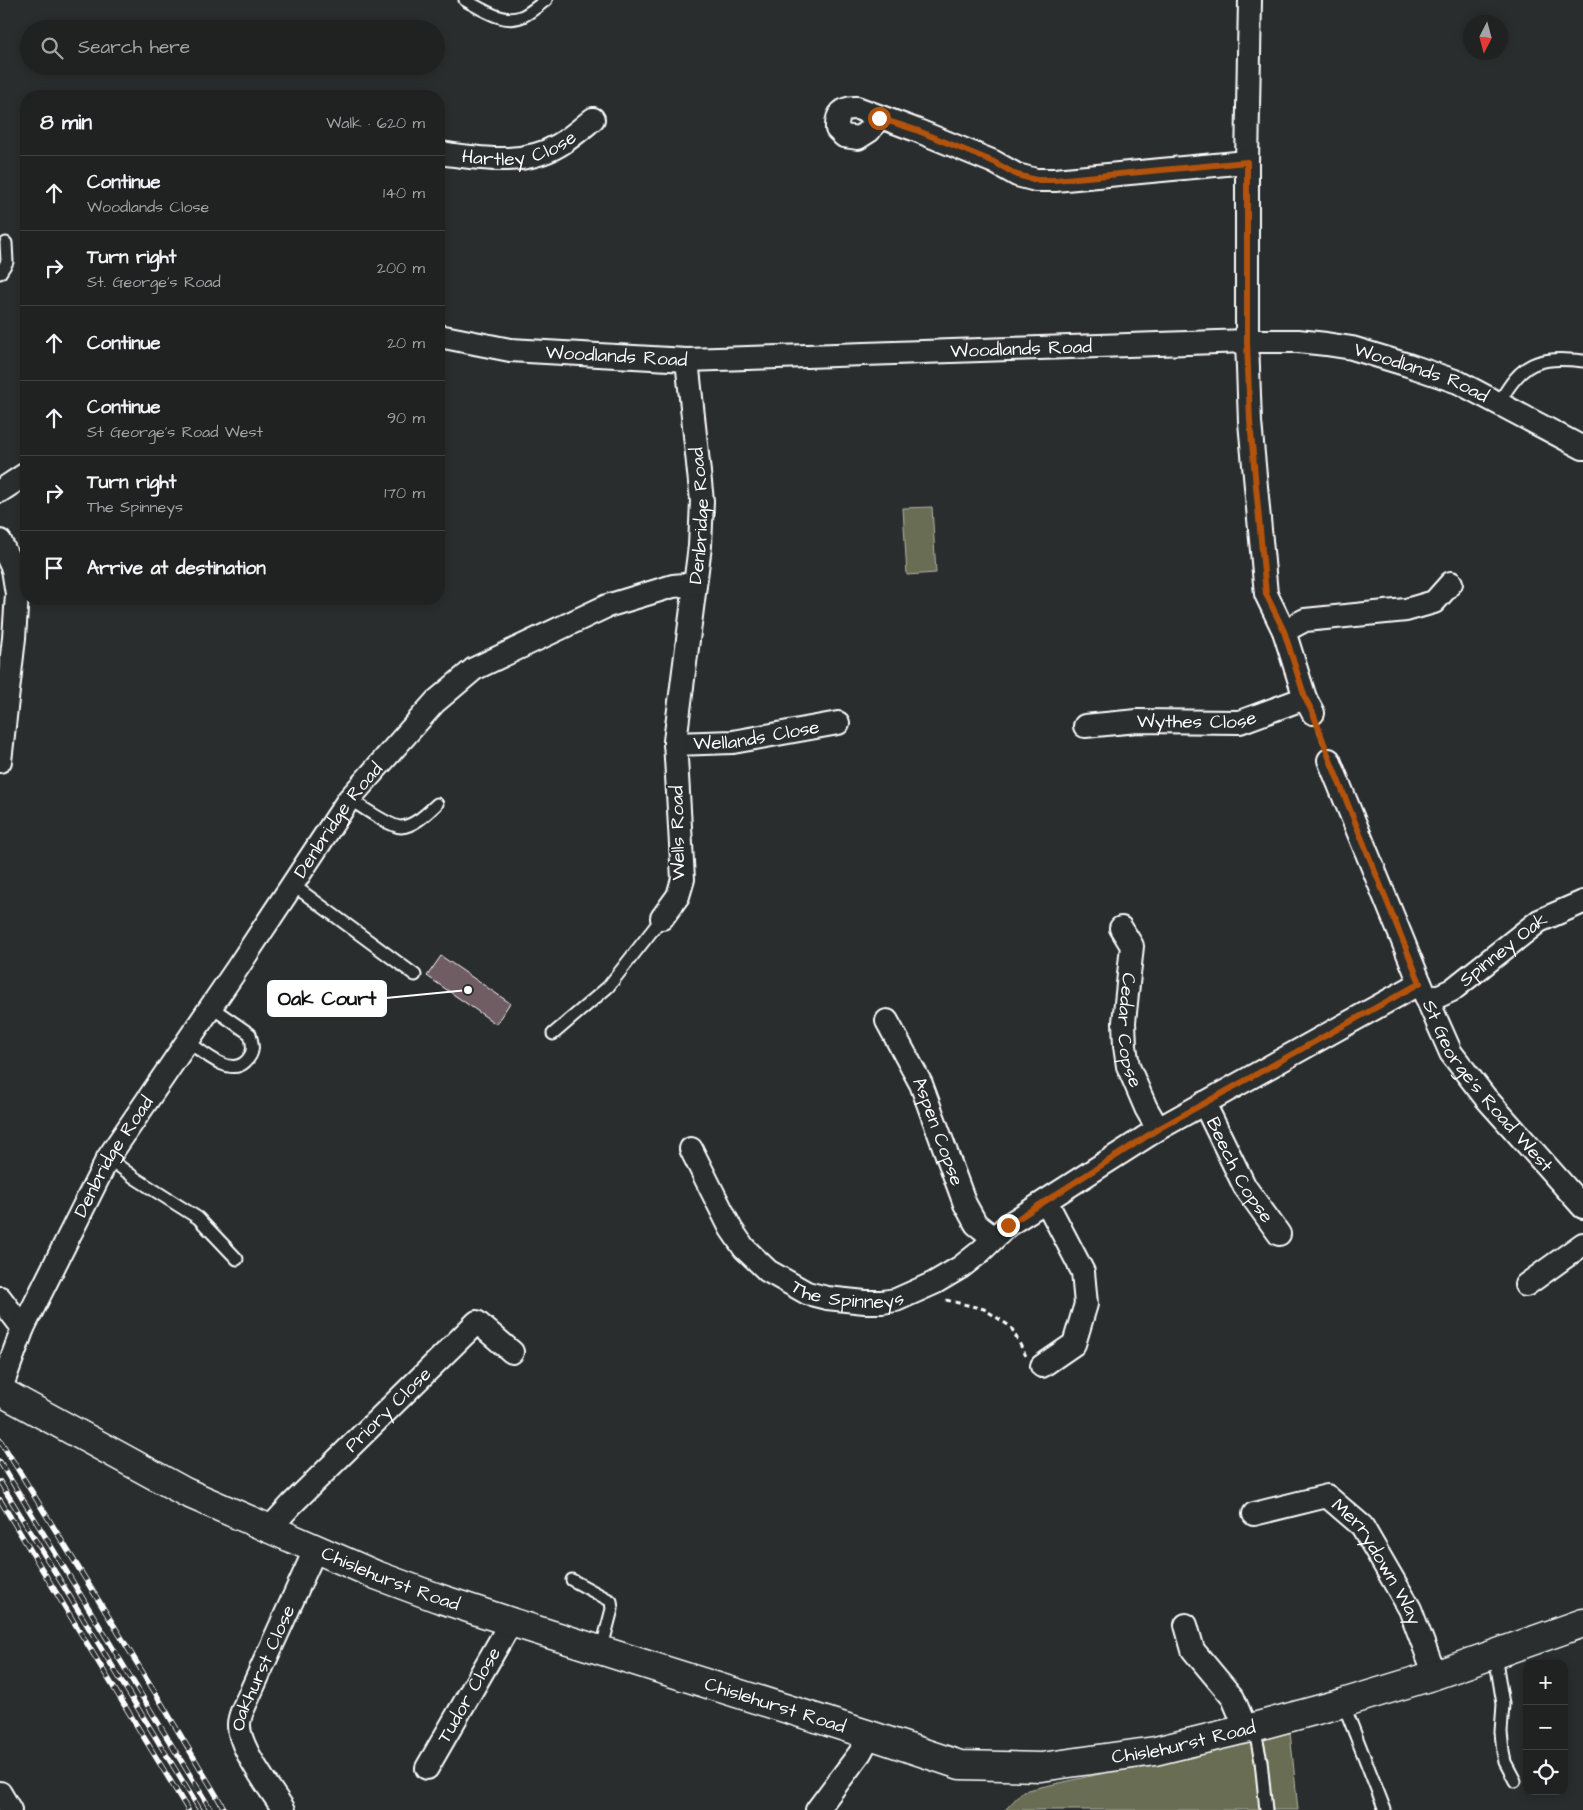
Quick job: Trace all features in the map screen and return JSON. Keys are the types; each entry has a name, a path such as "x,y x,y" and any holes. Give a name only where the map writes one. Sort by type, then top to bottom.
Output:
{"main road":[{"name":"Chislehurst Road","path":"0,1391 185,1492 315,1550 429,1595 960,1765 1041,1767 1155,1751 1343,1703 1436,1675 1583,1623"}],"street":[{"path":"1250,0 1247,162 1247,341 1250,422 1266,594 1284,631 1309,706"},
{"path":"879,118 916,130 994,162 1017,175 1036,180 1055,180 1247,162"},
{"name":"Hartley Close","path":"445,154 506,160 524,158 545,152 560,144 593,119"},
{"name":"Woodlands Road","path":"445,337 510,350 687,360 1247,341 1298,341 1352,348 1458,382 1583,448"},
{"name":"Denbridge Road","path":"0,1391 23,1328 108,1158 188,1042 349,799 435,702 474,669 607,606 673,586 695,584 700,546 702,501 687,360"},
{"path":"0,491 20,478"},
{"path":"0,541 13,570 17,594 0,761"},
{"path":"1284,631 1305,620 1406,610 1424,605 1434,602 1451,583"},
{"name":"Wells Road","path":"662,918 678,896 683,879 675,744 695,584"},
{"name":"Wythes Close","path":"1085,726 1136,721 1240,722 1309,706"},
{"name":"Wellands Close","path":"675,744 733,742 838,723"},
{"name":"St George's Road West","path":"1330,760 1424,992 1452,1053 1470,1079 1533,1153 1583,1207"},
{"name":"Spinney Oak","path":"1424,992 1452,990 1539,920 1583,902"},
{"name":"Cedar Copse","path":"1121,928 1132,946 1124,1022 1128,1066 1146,1108 1158,1129"},
{"name":"The Spinneys","path":"691,1149 731,1229 744,1248 768,1271 784,1282 807,1293 827,1298 874,1302 896,1300 934,1283 961,1267 1008,1225 1158,1129 1204,1103 1424,992"},
{"name":"Aspen Copse","path":"887,1020 921,1084 965,1204 976,1224 994,1238"},
{"name":"Beech Copse","path":"1204,1103 1244,1187 1279,1234"},
{"path":"1042,1366 1074,1344 1086,1304 1083,1272 1046,1201"},
{"path":"1526,1286 1583,1244"},
{"path":"0,1298 23,1328"},
{"name":"Priory Close","path":"268,1530 477,1322 512,1352"},
{"name":"Merrydown Way","path":"1254,1514 1327,1496 1362,1526 1410,1609 1436,1675"},
{"name":"Oakhurst Close","path":"284,1810 246,1750 240,1737 239,1723 243,1709 315,1550"},
{"name":"Tudor Close","path":"427,1768 511,1622"},
{"path":"1186,1624 1193,1650 1233,1698 1250,1728"},
{"path":"817,1810 860,1753 870,1735"},
{"path":"0,1793 10,1810"}],"lane":[{"path":"465,0 505,18 522,16 546,0"},
{"path":"0,273 7,262 6,243"},
{"path":"1499,403 1509,386 1527,366 1543,361 1562,359 1583,361"},
{"path":"349,799 388,823 401,827 420,820 437,804"},
{"path":"293,885 415,975"},
{"name":"Wells Road","path":"553,1034 608,987 662,918"},
{"path":"188,1042 216,1061 229,1066 241,1065 251,1056 254,1046 250,1034 211,1007"},
{"path":"108,1158 135,1178 198,1218 237,1259"},
{"path":"572,1580 611,1601 612,1609 601,1651"},
{"path":"1495,1655 1503,1704 1501,1732 1503,1752 1505,1762 1515,1781"},
{"path":"1343,1703 1385,1810"},
{"path":"1250,1728 1261,1761 1266,1810"}],"path":[{"path":"1309,706 1330,760"},
{"path":"934,1283 946,1300 984,1310 1011,1327 1027,1358 1042,1366"}],"green space":[{"path":"932,507 936,573 907,575 903,508"},
{"path":"1290,1732 1298,1810 1005,1810 1023,1791"}],"building":[{"path":"441,956 510,1003 496,1024 427,976"}],"railway":[{"path":"0,1440 225,1810"},
{"path":"0,1462 211,1810"},
{"path":"0,1482 200,1810"},
{"path":"0,1500 188,1810"}],"place":[{"name":"Oak Court","path":"468,990"}],"route":[{"path":"879,118 916,130 994,162 1017,175 1036,180 1055,180 1247,162 1247,341 1250,422 1266,594 1284,631 1305,698 1313,713 1330,760 1420,983 1158,1129 1008,1225"}]}
